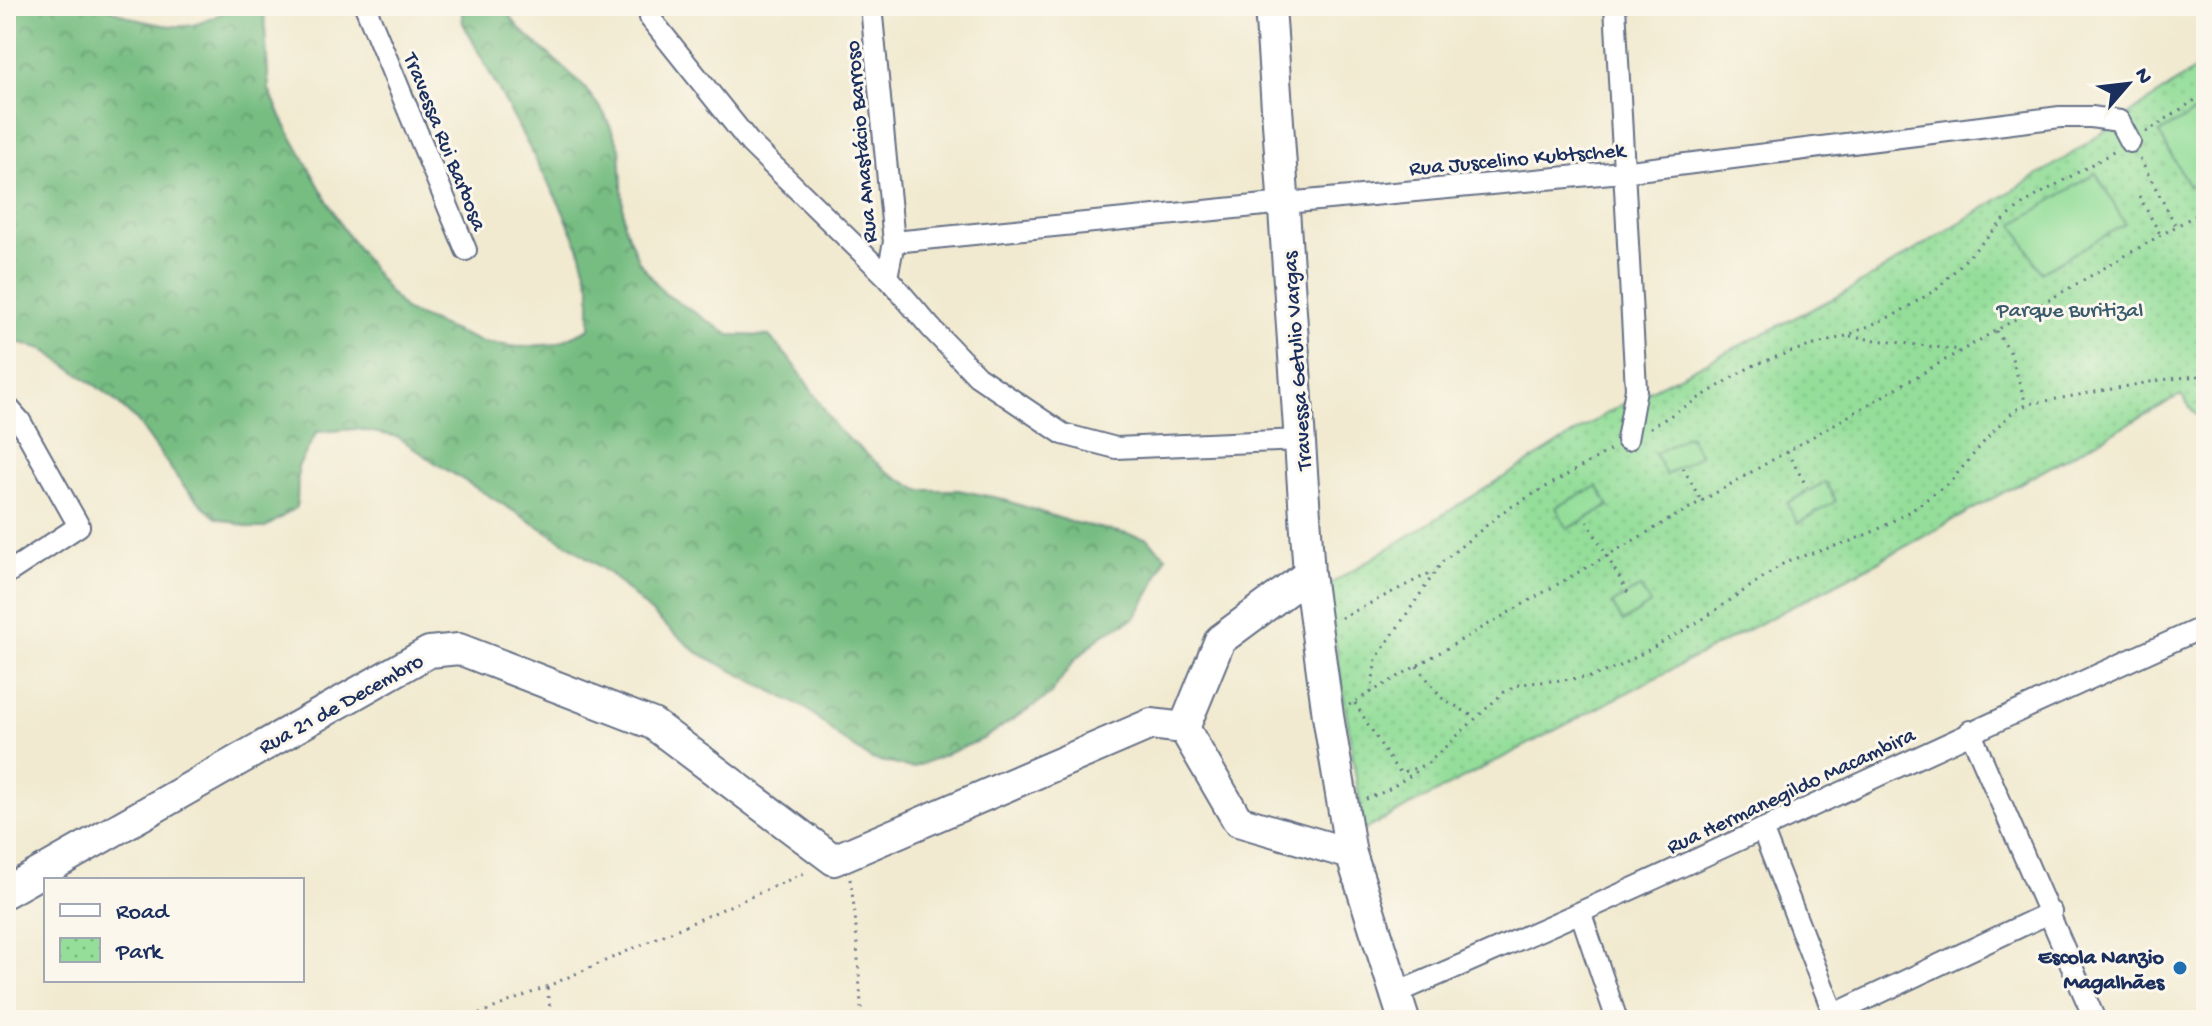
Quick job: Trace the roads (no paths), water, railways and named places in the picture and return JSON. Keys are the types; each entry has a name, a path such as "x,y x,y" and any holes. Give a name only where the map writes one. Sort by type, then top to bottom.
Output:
{"street":[{"name":"Travessa Rui Barbosa","path":"365,6 466,250"},
{"name":"Rua Anastácio Barroso","path":"871,6 894,242 887,277"},
{"name":"Travessa Getulio Vargas","path":"1270,6 1309,574 1317,631 1341,709 1344,808 1351,854 1399,1007"},
{"path":"1615,6 1636,389 1627,440"},
{"path":"650,18 750,143 887,277 977,376 1063,434 1116,448 1299,440"},
{"name":"Rua Juscelino Kubtschek","path":"894,242 1622,172 2060,117 2119,121 2130,142"},
{"path":"6,405 20,421 79,526 6,574"},
{"path":"1309,574 1220,640 1184,728 1238,821 1351,854"},
{"name":"Rua Hermanegildo Macambira","path":"1399,1007 1581,914 1970,731 2206,626"},
{"name":"Rua 21 de Decembro","path":"6,892 429,652 459,649 653,724 839,858 1151,724 1184,728"},
{"path":"1970,731 2051,912 2095,1020"},
{"path":"1762,829 1831,1018 2051,912"},
{"path":"1581,914 1617,1020"}],"place":[{"name":"Escola Nanzio Magalhães","path":"2180,968"}],"park label":[{"name":"Parque Buritizal","path":"2070,308"}]}
